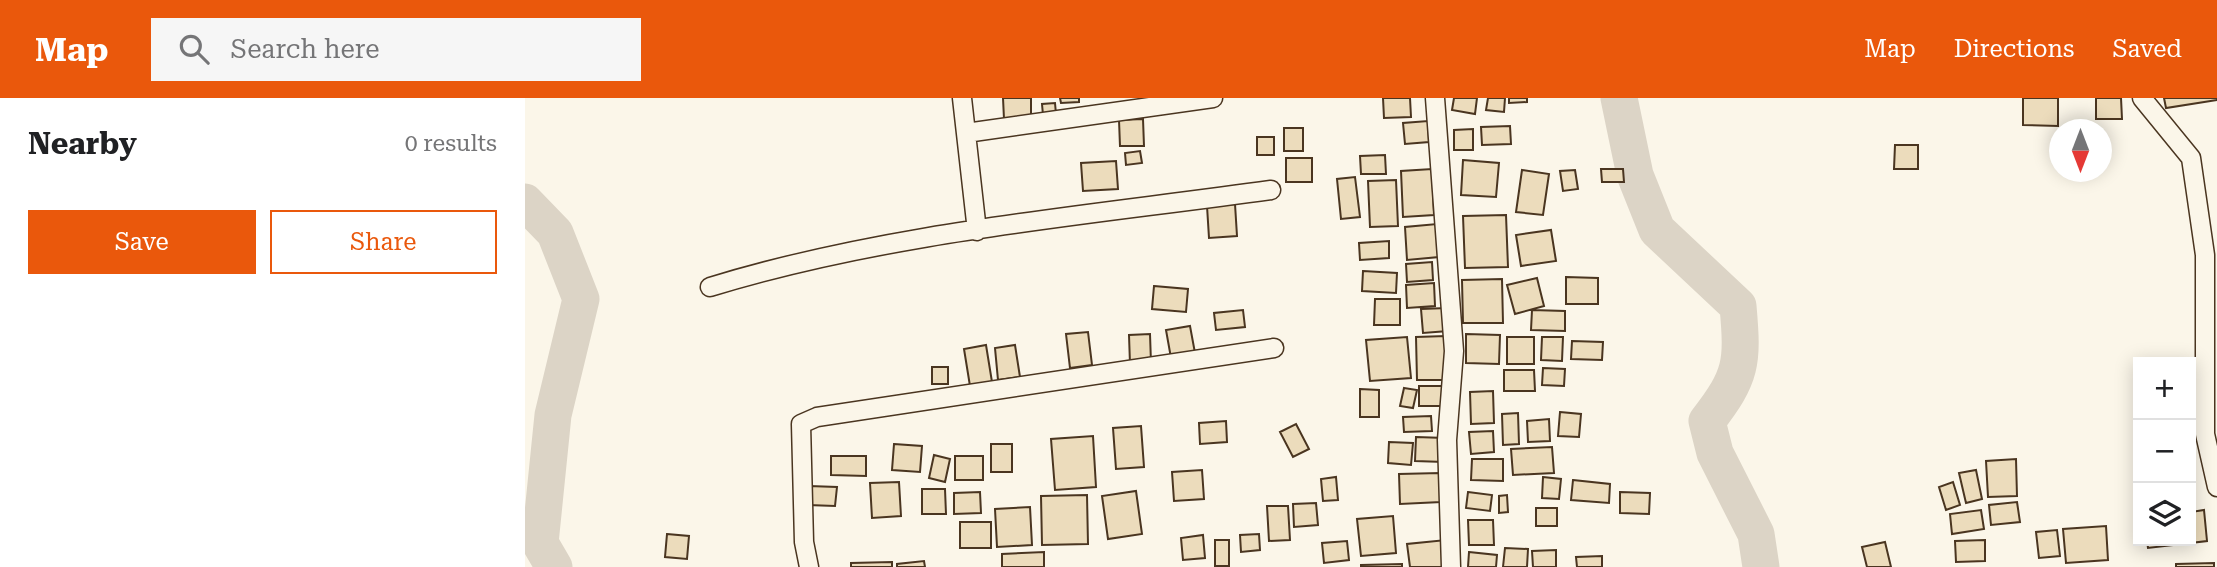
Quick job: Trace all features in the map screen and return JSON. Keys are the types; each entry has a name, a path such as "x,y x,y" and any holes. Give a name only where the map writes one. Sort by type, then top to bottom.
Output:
{"street":[{"path":"962,98 977,231"},
{"path":"966,133 1213,98"},
{"path":"1435,98 1454,351 1447,440 1451,567"},
{"path":"2142,98 2191,158 2205,255 2205,434 2217,488"},
{"path":"710,286 786,264 977,231 1271,190"},
{"path":"809,567 804,542 801,424 817,416 1274,348"}],"building":[{"path":"1003,98 1031,98 1031,118 1004,119"},
{"path":"1060,98 1079,98 1079,102 1061,103"},
{"path":"1383,98 1410,98 1411,117 1384,118"},
{"path":"1454,98 1477,98 1475,114 1452,110"},
{"path":"1488,98 1505,98 1504,112 1486,110"},
{"path":"1509,98 1527,98 1527,102 1509,103"},
{"path":"2023,98 2058,98 2058,119 2049,119 2049,126 2023,125"},
{"path":"2096,98 2121,98 2122,119 2096,119"},
{"path":"2164,98 2217,98 2217,100 2166,108"},
{"path":"1055,103 1056,114 1043,115 1042,104"},
{"path":"1143,119 1144,146 1120,146 1119,120"},
{"path":"1428,121 1429,142 1405,144 1403,123"},
{"path":"1510,126 1511,144 1482,145 1481,127"},
{"path":"1284,128 1303,128 1303,151 1284,151"},
{"path":"1473,129 1473,150 1454,150 1454,130"},
{"path":"1257,137 1274,137 1274,155 1257,155"},
{"path":"1895,145 1918,145 1918,169 1894,169"},
{"path":"1140,151 1142,163 1126,165 1125,153"},
{"path":"1385,155 1386,174 1361,174 1360,156"},
{"path":"1286,158 1312,158 1312,182 1286,182"},
{"path":"1463,160 1499,163 1496,197 1461,195"},
{"path":"1116,161 1118,189 1083,191 1081,163"},
{"path":"1432,169 1434,215 1403,217 1401,171"},
{"path":"1601,169 1623,169 1624,182 1602,182"},
{"path":"1522,170 1549,174 1543,215 1516,212"},
{"path":"1575,170 1578,189 1563,191 1560,171"},
{"path":"1355,177 1360,217 1341,219 1337,179"},
{"path":"1396,180 1398,226 1370,227 1368,181"},
{"path":"1235,204 1237,236 1209,238 1207,206"},
{"path":"1506,215 1508,267 1465,268 1463,216"},
{"path":"1437,224 1439,257 1407,260 1405,227"},
{"path":"1551,230 1556,261 1521,266 1516,235"},
{"path":"1389,241 1389,258 1360,260 1359,243"},
{"path":"1432,262 1433,280 1407,282 1406,264"},
{"path":"1363,271 1397,273 1396,293 1362,291"},
{"path":"1566,277 1598,278 1598,304 1566,304"},
{"path":"1537,278 1544,306 1515,314 1507,285"},
{"path":"1502,279 1503,323 1463,323 1462,280"},
{"path":"1434,283 1435,306 1407,308 1406,285"},
{"path":"1154,286 1188,289 1186,312 1152,309"},
{"path":"1375,299 1400,299 1400,325 1374,325"},
{"path":"1447,308 1448,331 1423,333 1421,309"},
{"path":"1243,310 1245,327 1216,330 1214,313"},
{"path":"1532,310 1565,311 1565,331 1531,330"},
{"path":"1190,326 1195,353 1171,358 1166,330"},
{"path":"1088,332 1092,365 1070,368 1066,334"},
{"path":"1150,334 1151,363 1130,364 1129,335"},
{"path":"1466,334 1500,335 1499,364 1466,363"},
{"path":"1446,336 1446,380 1417,380 1416,337"},
{"path":"1407,337 1411,378 1370,381 1366,340"},
{"path":"1507,337 1534,337 1534,364 1507,364"},
{"path":"1542,337 1563,337 1562,361 1541,360"},
{"path":"1572,341 1603,342 1602,360 1571,359"},
{"path":"986,345 992,382 970,386 964,349"},
{"path":"1015,345 1020,377 998,380 995,348"},
{"path":"932,367 948,367 948,384 932,384"},
{"path":"1543,368 1565,369 1564,386 1542,385"},
{"path":"1504,370 1534,370 1535,391 1504,391"},
{"path":"1419,386 1443,386 1443,406 1419,406"},
{"path":"1404,388 1417,390 1413,408 1400,406"},
{"path":"1360,389 1379,390 1379,417 1360,417"},
{"path":"1493,391 1494,423 1471,424 1470,392"},
{"path":"1560,412 1581,414 1579,437 1558,436"},
{"path":"1518,413 1519,444 1503,445 1502,414"},
{"path":"1431,416 1432,431 1404,432 1403,417"},
{"path":"1549,419 1550,441 1528,442 1527,421"},
{"path":"1226,421 1227,442 1200,444 1199,423"},
{"path":"1296,424 1309,449 1293,457 1280,432"},
{"path":"1141,426 1144,467 1116,469 1113,428"},
{"path":"1493,431 1494,452 1471,454 1469,432"},
{"path":"1093,436 1096,487 1055,490 1051,439"},
{"path":"1416,437 1445,438 1444,462 1415,461"},
{"path":"1389,442 1413,443 1411,465 1388,463"},
{"path":"894,444 922,446 920,472 892,470"},
{"path":"991,444 1012,444 1012,472 991,472"},
{"path":"1552,447 1554,473 1513,475 1511,449"},
{"path":"934,455 950,459 945,482 929,478"},
{"path":"831,456 866,456 866,476 831,475"},
{"path":"955,456 983,456 983,480 955,480"},
{"path":"1472,459 1503,459 1503,481 1471,480"},
{"path":"2016,459 2017,496 1988,497 1986,461"},
{"path":"1202,470 1204,499 1174,501 1172,472"},
{"path":"1976,470 1982,499 1966,503 1959,473"},
{"path":"1440,473 1441,502 1400,504 1399,474"},
{"path":"1336,477 1338,500 1323,501 1321,479"},
{"path":"1543,477 1561,479 1559,499 1542,498"},
{"path":"1573,480 1610,484 1609,503 1571,500"},
{"path":"899,482 901,516 872,518 870,483"},
{"path":"1953,482 1960,505 1946,510 1939,487"},
{"path":"809,486 837,487 835,506 808,505"},
{"path":"922,489 945,489 946,514 922,514"},
{"path":"1136,491 1142,534 1108,539 1102,496"},
{"path":"980,492 981,513 954,514 954,493"},
{"path":"1468,492 1492,495 1490,511 1466,508"},
{"path":"1620,492 1650,493 1649,514 1620,513"},
{"path":"1087,495 1088,544 1042,545 1041,496"},
{"path":"1507,495 1508,512 1499,513 1499,496"},
{"path":"2017,502 2020,522 1991,525 1989,505"},
{"path":"1316,503 1318,525 1294,527 1293,504"},
{"path":"1267,506 1288,506 1290,540 1269,541"},
{"path":"1030,507 1032,545 997,547 995,509"},
{"path":"1536,508 1557,508 1557,526 1536,526"},
{"path":"1981,510 1984,529 1952,534 1950,514"},
{"path":"2204,510 2207,541 2196,542 2196,511"},
{"path":"1393,516 1396,553 1361,556 1357,519"},
{"path":"1468,520 1493,520 1494,545 1469,545"},
{"path":"960,522 991,522 991,548 960,548"},
{"path":"2106,526 2108,560 2066,563 2063,529"},
{"path":"2057,530 2060,556 2039,558 2036,532"},
{"path":"667,534 689,536 687,559 665,557"},
{"path":"1259,534 1260,550 1241,552 1240,535"},
{"path":"1203,535 1205,558 1183,560 1181,538"},
{"path":"1215,540 1229,540 1229,566 1215,566"},
{"path":"1446,540 1449,567 1410,567 1407,544"},
{"path":"1985,540 1985,561 1956,562 1955,541"},
{"path":"1347,541 1349,560 1324,563 1322,543"},
{"path":"1885,542 1891,567 1867,567 1862,547"},
{"path":"1505,548 1528,549 1527,567 1503,567"},
{"path":"1556,550 1556,567 1533,567 1532,551"},
{"path":"1044,552 1044,567 1002,567 1002,554"},
{"path":"1469,552 1497,555 1496,567 1468,567"},
{"path":"1602,556 1602,567 1577,567 1576,557"},
{"path":"924,561 925,567 897,567 897,564"},
{"path":"892,562 892,567 851,567 851,563"},
{"path":"2214,563 2214,567 2176,567 2176,564"},
{"path":"1402,564 1402,567 1361,567 1361,565"}],"waterway":[{"path":"1619,98 1635,175 1657,230 1738,306 1740,356 1734,380 1707,421 1715,453 1756,534 1761,567"},
{"path":"525,202 555,233 581,299 553,415 540,543 554,567"}]}
